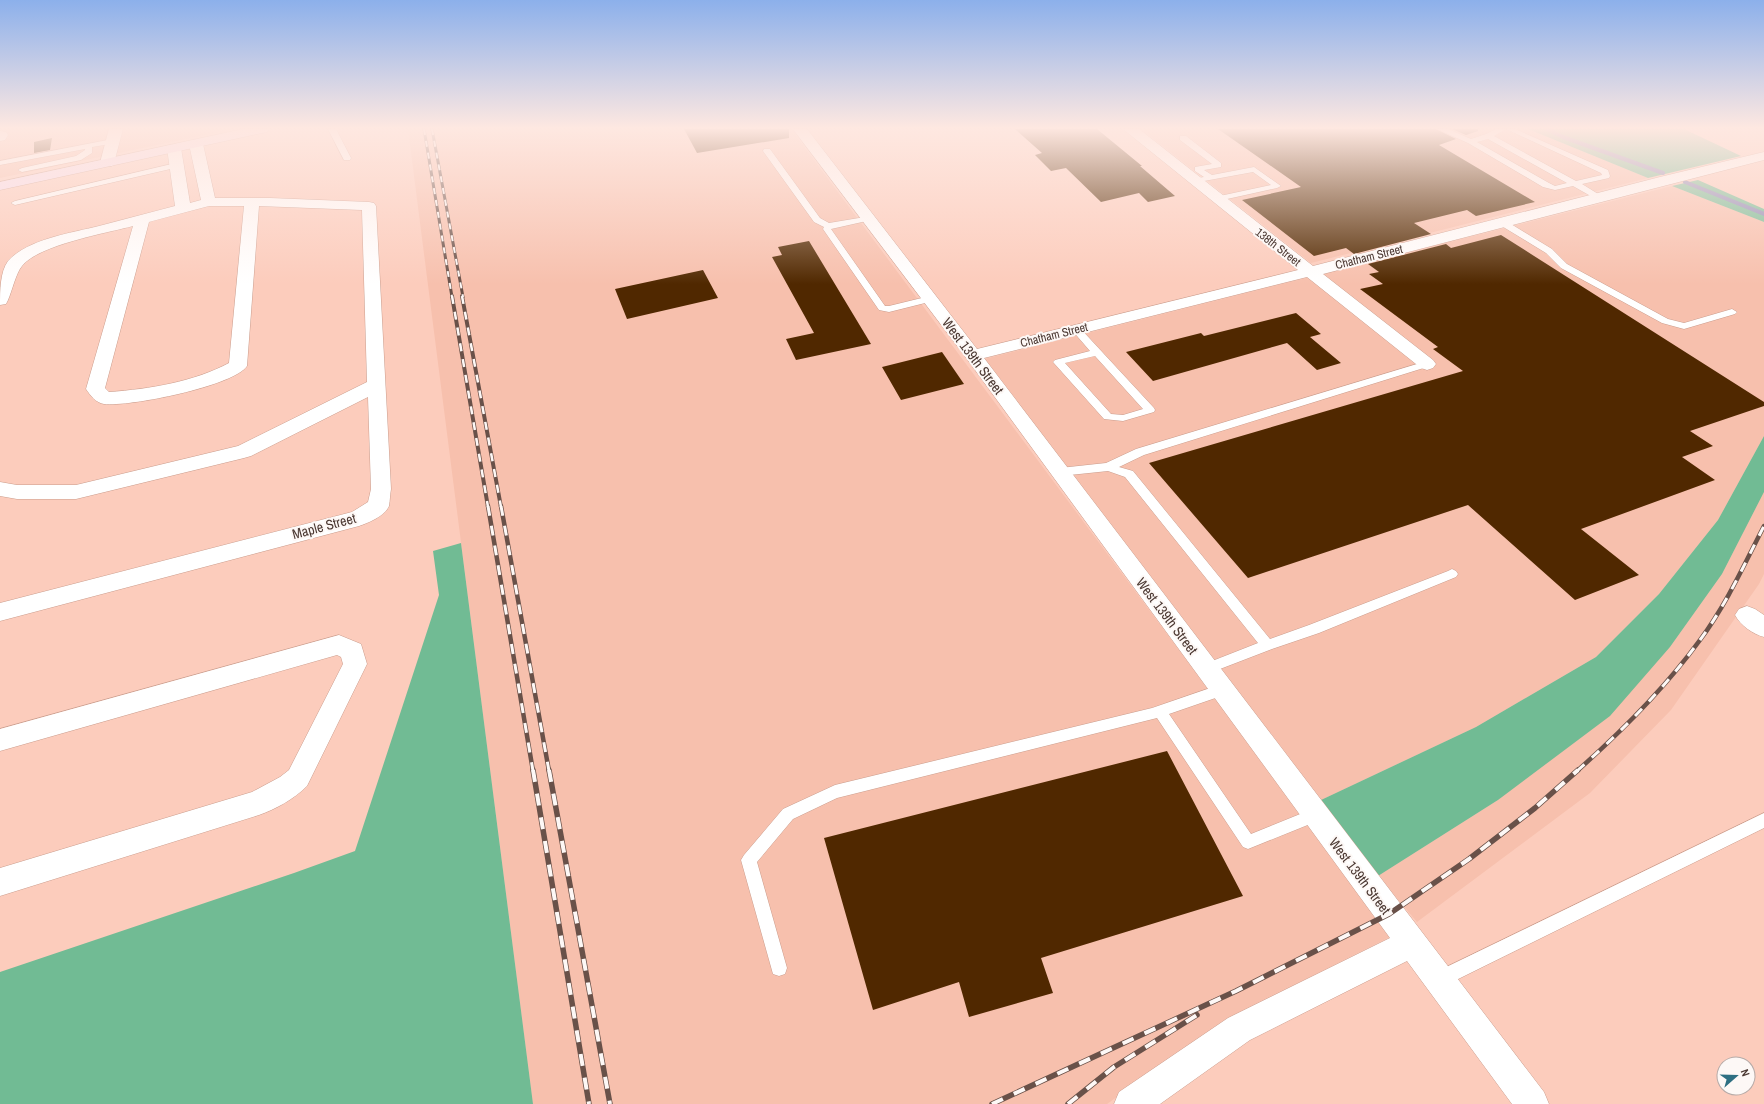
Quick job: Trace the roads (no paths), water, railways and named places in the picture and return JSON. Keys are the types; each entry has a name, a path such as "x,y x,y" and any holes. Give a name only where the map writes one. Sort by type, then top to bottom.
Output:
{"main road":[{"path":"0,186 11,181"}],"street":[{"path":"179,181 183,208"},
{"path":"204,181 209,202"},
{"name":"West 139th Street","path":"839,181 973,355 1532,1104"},
{"name":"138th Street","path":"1203,181 1218,199 1427,364"},
{"name":"Chatham Street","path":"973,355 1310,272 1665,181"},
{"path":"0,300 14,264 25,255 38,248 143,218 209,202 252,202 238,366 223,374 194,384 139,396 105,398 95,389 143,218"},
{"name":"Maple Street","path":"0,612 359,518 378,506 381,489 370,206 252,202"},
{"path":"0,489 17,492 76,492 244,451 377,385"},
{"path":"0,740 339,645 352,651 355,664 298,778 290,786 259,803 0,882"},
{"path":"1132,1104 1239,1029 1411,943"}],"lane":[{"path":"15,203 110,181"},
{"path":"788,181 816,220 828,226 868,218"},
{"path":"1218,199 1277,186 1270,181"},
{"path":"1540,181 1555,188 1586,181"},
{"path":"1570,181 1599,197"},
{"path":"1502,223 1549,251 1564,266 1665,321 1684,326 1732,312"},
{"path":"828,226 827,229 882,308 889,309 930,299"},
{"path":"1076,329 1150,410 1123,418 1108,417 1058,362 1097,352"},
{"path":"1060,472 1108,467 1140,452 1427,364"},
{"path":"1108,467 1129,474 1267,646"},
{"path":"1207,670 1452,574"},
{"path":"779,968 749,860 788,814 835,792 1160,712 1222,690"},
{"path":"1160,712 1248,842 1315,815"},
{"path":"1438,980 1764,820"}],"waterway":[{"path":"1685,182 1764,214"}],"railway":[{"path":"433,181 452,297"},
{"path":"442,181 463,297"},
{"path":"452,296 488,507"},
{"path":"462,296 501,507"},
{"path":"488,506 533,771"},
{"path":"501,506 549,771"},
{"path":"1577,771 1642,709 1700,640 1718,613 1764,526"},
{"path":"533,770 589,1104"},
{"path":"549,770 610,1104"},
{"path":"992,1104 1236,991 1389,914 1469,859 1535,808 1578,770"},
{"path":"1068,1104 1114,1067 1197,1015"}]}
